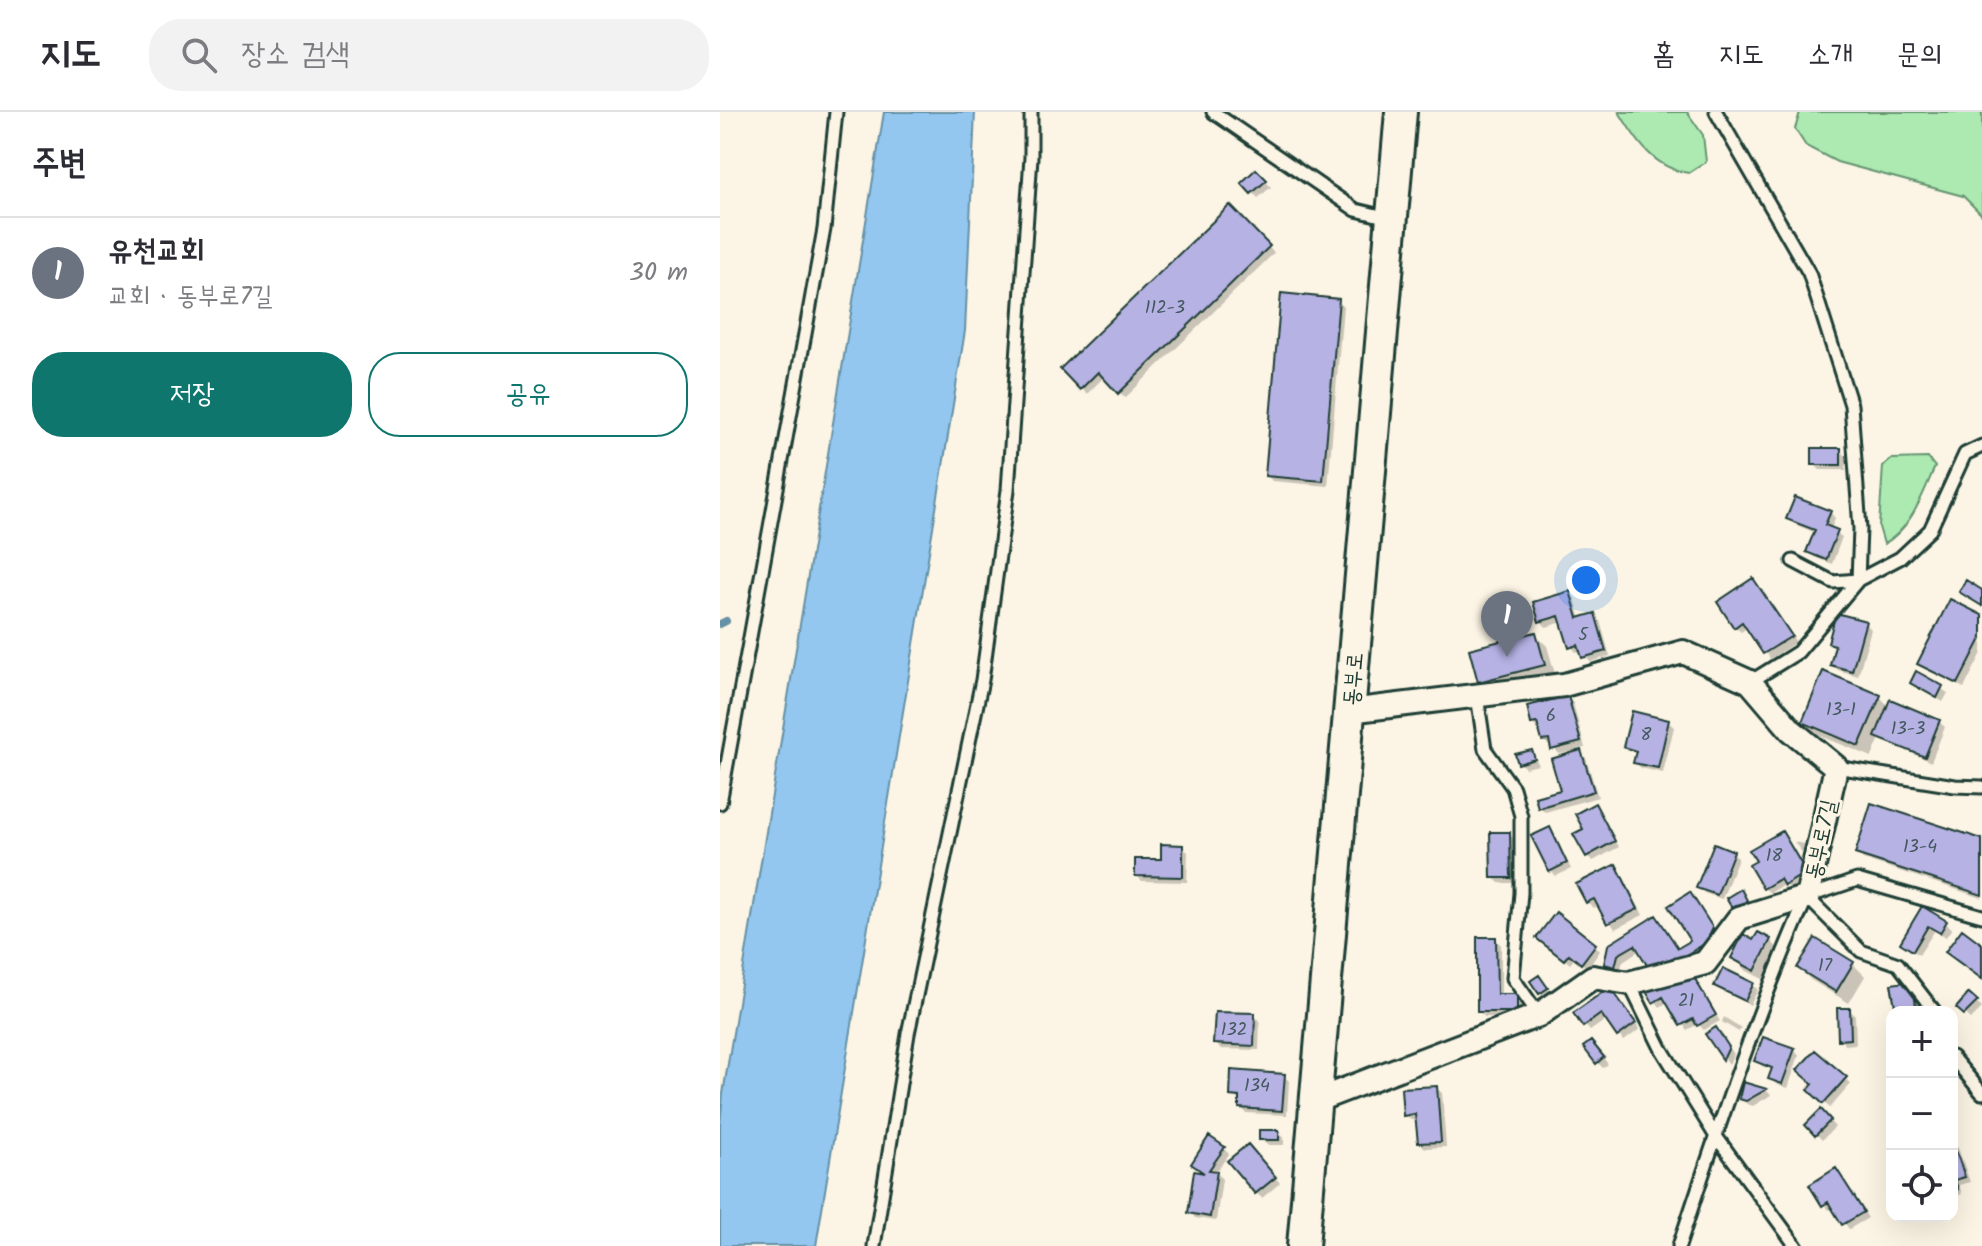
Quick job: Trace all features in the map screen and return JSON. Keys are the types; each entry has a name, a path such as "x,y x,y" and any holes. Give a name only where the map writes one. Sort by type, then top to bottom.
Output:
{"street":[{"name":"동부로","path":"1303,1246 1401,112"},
{"path":"1349,711 1564,685 1683,652 1750,682 1791,730 1836,767"},
{"name":"동부로7길","path":"1315,1101 1539,1015 1593,977 1629,983 1705,963 1739,918 1807,897 1836,767"}],"lane":[{"path":"720,803 824,229 836,112"},
{"path":"874,1246 908,1034 982,680 1008,490 1031,157 1031,112"},
{"path":"1213,112 1356,210 1392,219"},
{"path":"1716,112 1809,273 1851,405 1860,529 1858,580"},
{"path":"1750,682 1798,652 1858,580 1900,558 1930,530 1965,454 1982,446"},
{"path":"1793,561 1833,582 1858,580"},
{"path":"1477,696 1485,749 1513,788 1521,816 1521,893 1513,978 1539,1015"},
{"path":"1836,767 1955,786 1982,787"},
{"path":"1679,1246 1715,1135 1807,897 1857,880 1982,916"},
{"path":"1807,897 1861,951 1898,964 1930,1006"},
{"path":"1629,983 1661,1048 1715,1135 1796,1246"},
{"path":"1958,1064 1982,1093"}],"green space":[{"path":"1619,112 1687,112 1703,135 1706,162 1689,173 1666,166 1639,143"},
{"path":"1800,112 1982,112 1982,215 1963,196 1837,162 1806,146 1795,129"},
{"path":"1928,458 1935,467 1921,499 1902,529 1884,544 1879,527 1883,466 1892,459"}],"water":[{"path":"884,112 975,112 965,331 816,1246 720,1246 723,1094"}],"building":[{"path":"1256,169 1267,180 1251,194 1241,183"},
{"path":"1230,205 1270,246 1118,394 1098,372 1080,390 1060,369"},
{"path":"1281,293 1339,299 1323,481 1265,476"},
{"path":"1812,448 1841,448 1841,465 1812,465"},
{"path":"1795,497 1831,511 1825,525 1838,530 1826,560 1806,552 1815,530 1786,519"},
{"path":"1753,578 1792,636 1763,654 1742,622 1734,628 1717,602"},
{"path":"1966,580 1982,590 1982,606 1959,592"},
{"path":"1570,591 1578,618 1595,613 1606,651 1582,658 1578,645 1569,648 1559,616 1539,622 1533,602"},
{"path":"1950,599 1982,615 1982,637 1958,684 1917,664"},
{"path":"1836,613 1866,621 1852,671 1830,665 1835,645 1828,643"},
{"path":"1536,632 1545,665 1478,682 1469,649"},
{"path":"1823,671 1881,695 1859,746 1802,722"},
{"path":"1916,671 1943,686 1937,698 1910,683"},
{"path":"1568,696 1581,742 1551,750 1549,740 1542,741 1537,723 1531,724 1527,706"},
{"path":"1890,699 1940,720 1925,757 1875,737"},
{"path":"1632,711 1669,720 1658,768 1633,763 1636,751 1623,747"},
{"path":"1532,750 1535,759 1518,764 1515,754"},
{"path":"1581,750 1594,791 1538,808 1535,797 1560,790 1551,759"},
{"path":"1595,803 1615,841 1586,857 1573,834 1583,829 1575,814"},
{"path":"1871,803 1982,839 1982,895 1855,854"},
{"path":"1550,827 1567,863 1549,872 1531,836"},
{"path":"1782,831 1806,872 1784,886 1780,879 1763,889 1749,865 1756,861 1749,850"},
{"path":"1490,832 1510,832 1511,878 1491,878"},
{"path":"1714,843 1734,851 1717,895 1696,888"},
{"path":"1161,844 1183,845 1183,877 1135,876 1135,859 1161,859"},
{"path":"1616,864 1638,909 1607,924 1594,899 1586,903 1576,884"},
{"path":"1741,889 1748,902 1733,910 1726,898"},
{"path":"1690,892 1713,928 1706,943 1672,963 1648,967 1635,945 1618,955 1615,967 1604,964 1608,945 1656,915 1678,948 1690,941 1668,906"},
{"path":"1922,906 1947,921 1940,933 1928,926 1913,951 1900,943"},
{"path":"1556,912 1596,944 1581,964 1569,954 1564,960 1536,938"},
{"path":"1962,929 1982,944 1982,979 1945,952"},
{"path":"1758,932 1771,939 1755,971 1731,958 1743,934 1753,940"},
{"path":"1477,937 1496,937 1497,994 1517,994 1517,1012 1477,1012"},
{"path":"1815,938 1854,962 1836,992 1797,968"},
{"path":"1723,968 1754,983 1745,1001 1714,986"},
{"path":"1539,975 1548,988 1539,994 1530,981"},
{"path":"1695,979 1716,1015 1697,1026 1693,1019 1680,1026 1663,997 1653,1003 1645,990"},
{"path":"1905,982 1914,993 1916,1006 1895,1006 1891,984"},
{"path":"1610,987 1636,1023 1617,1037 1601,1014 1583,1027 1573,1013"},
{"path":"1969,993 1978,1001 1964,1015 1958,1006"},
{"path":"1837,1008 1850,1008 1851,1039 1838,1040"},
{"path":"1215,1012 1255,1013 1254,1046 1213,1044"},
{"path":"1716,1027 1729,1047 1723,1060 1705,1034"},
{"path":"1763,1037 1795,1048 1782,1084 1768,1079 1772,1068 1754,1061"},
{"path":"1591,1041 1604,1057 1596,1064 1583,1047"},
{"path":"1815,1050 1847,1077 1823,1104 1808,1090 1813,1084 1797,1070"},
{"path":"1231,1070 1285,1074 1282,1111 1239,1108 1239,1097 1230,1096"},
{"path":"1743,1082 1767,1089 1746,1101 1739,1099"},
{"path":"1437,1086 1441,1142 1418,1143 1415,1114 1403,1116 1401,1088"},
{"path":"1821,1109 1831,1120 1815,1136 1805,1125"},
{"path":"1259,1130 1279,1130 1279,1140 1259,1140"},
{"path":"1209,1136 1225,1147 1209,1170 1217,1171 1210,1217 1188,1213 1194,1171 1204,1173 1191,1164"},
{"path":"1248,1144 1276,1177 1255,1194 1227,1161"},
{"path":"1958,1157 1965,1177 1958,1179"},
{"path":"1836,1168 1864,1212 1842,1225 1828,1202 1822,1206 1809,1185"}],"waterway":[{"path":"720,624 726,621"}],"place":[{"name":"유천교회","path":"1507,657"}]}
